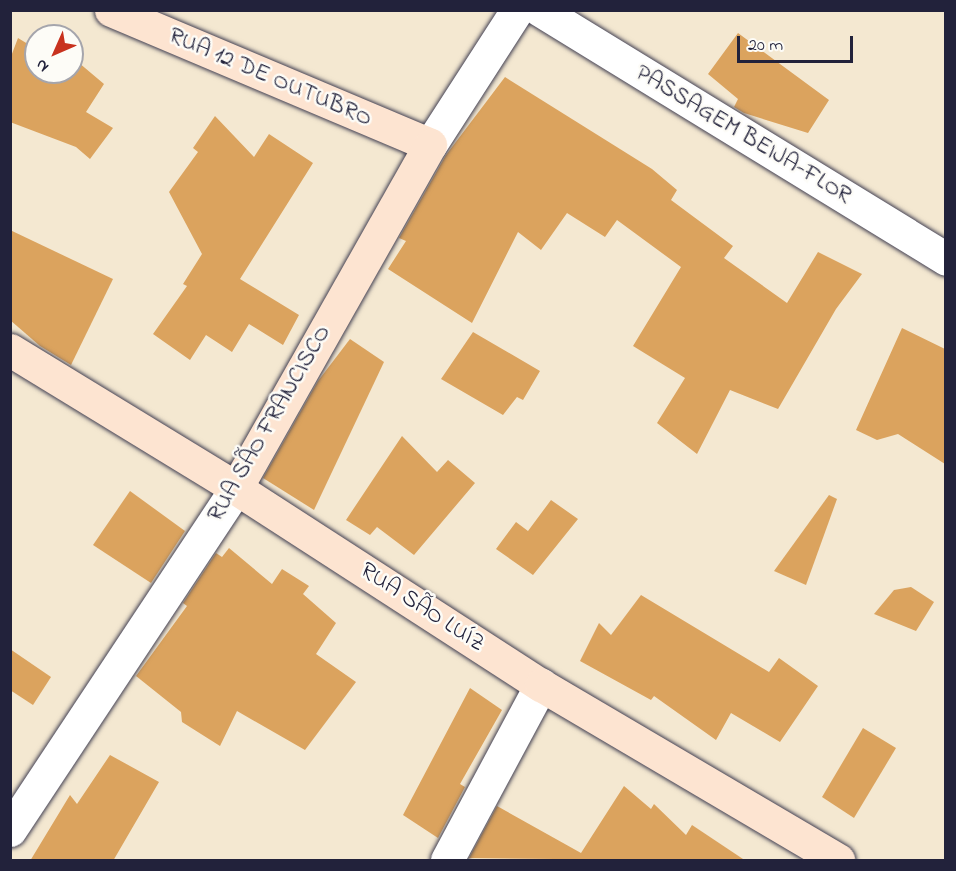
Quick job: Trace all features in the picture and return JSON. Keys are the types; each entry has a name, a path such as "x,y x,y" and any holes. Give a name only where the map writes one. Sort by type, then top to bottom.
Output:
{"main road":[{"name":"RUA 12 DE OUTUBRO","path":"111,10 430,145"},
{"name":"RUA SÃO FRANCISCO","path":"236,488 430,145"},
{"name":"RUA SÃO LUÍZ","path":"10,350 236,488 541,685 838,861"}],"street":[{"name":"RUA SÃO FRANCISCO","path":"430,145 517,10"},
{"name":"PASSAGEM BEIJA-FLOR","path":"540,10 945,259"},
{"name":"RUA SÃO FRANCISCO","path":"10,830 236,488"},
{"path":"447,861 541,685"}],"building":[{"path":"738,33 829,100 808,133 744,113 734,107 738,99 708,74"},
{"path":"18,38 24,42 24,84 84,84 84,67 104,84 86,112 113,128 90,159 76,147 10,122 10,59"},
{"path":"505,77 652,169 677,190 671,200 733,246 724,258 787,303 818,252 862,274 836,309 778,409 730,390 697,454 657,423 685,378 633,346 681,267 617,220 605,237 567,213 541,250 518,232 472,323 388,269 406,241 399,238 446,155"},
{"path":"215,116 254,157 269,134 313,163 240,279 299,315 283,345 249,324 232,352 206,335 190,360 153,334 187,286 183,284 202,254 169,192 198,152 193,148"},
{"path":"10,230 113,279 71,365 40,346 10,320"},
{"path":"902,328 945,349 945,464 898,434 877,440 856,430"},
{"path":"473,332 540,371 523,400 517,397 503,415 441,379"},
{"path":"350,339 384,362 314,510 263,478 318,381"},
{"path":"402,436 437,472 448,460 475,483 414,555 377,527 370,535 346,520"},
{"path":"130,491 185,531 151,583 93,545"},
{"path":"829,495 837,499 806,585 774,571"},
{"path":"551,500 578,519 533,575 496,549 516,522 528,531"},
{"path":"229,548 272,584 282,569 309,586 303,594 336,623 316,654 356,682 305,750 237,711 220,746 182,722 181,712 136,676 187,606 183,603 216,553 222,557"},
{"path":"911,587 934,602 916,631 874,614 894,590"},
{"path":"641,595 769,672 779,658 818,686 780,742 731,713 716,740 654,696 651,700 580,661 599,623 611,635"},
{"path":"10,649 51,677 33,705 10,690"},
{"path":"470,688 502,710 460,784 465,787 438,838 403,815"},
{"path":"863,728 896,748 854,818 822,797"},
{"path":"110,755 159,782 113,861 30,861 70,795 77,804"},
{"path":"624,786 651,809 654,804 686,835 692,825 746,861 469,858 497,806 581,853"}]}
